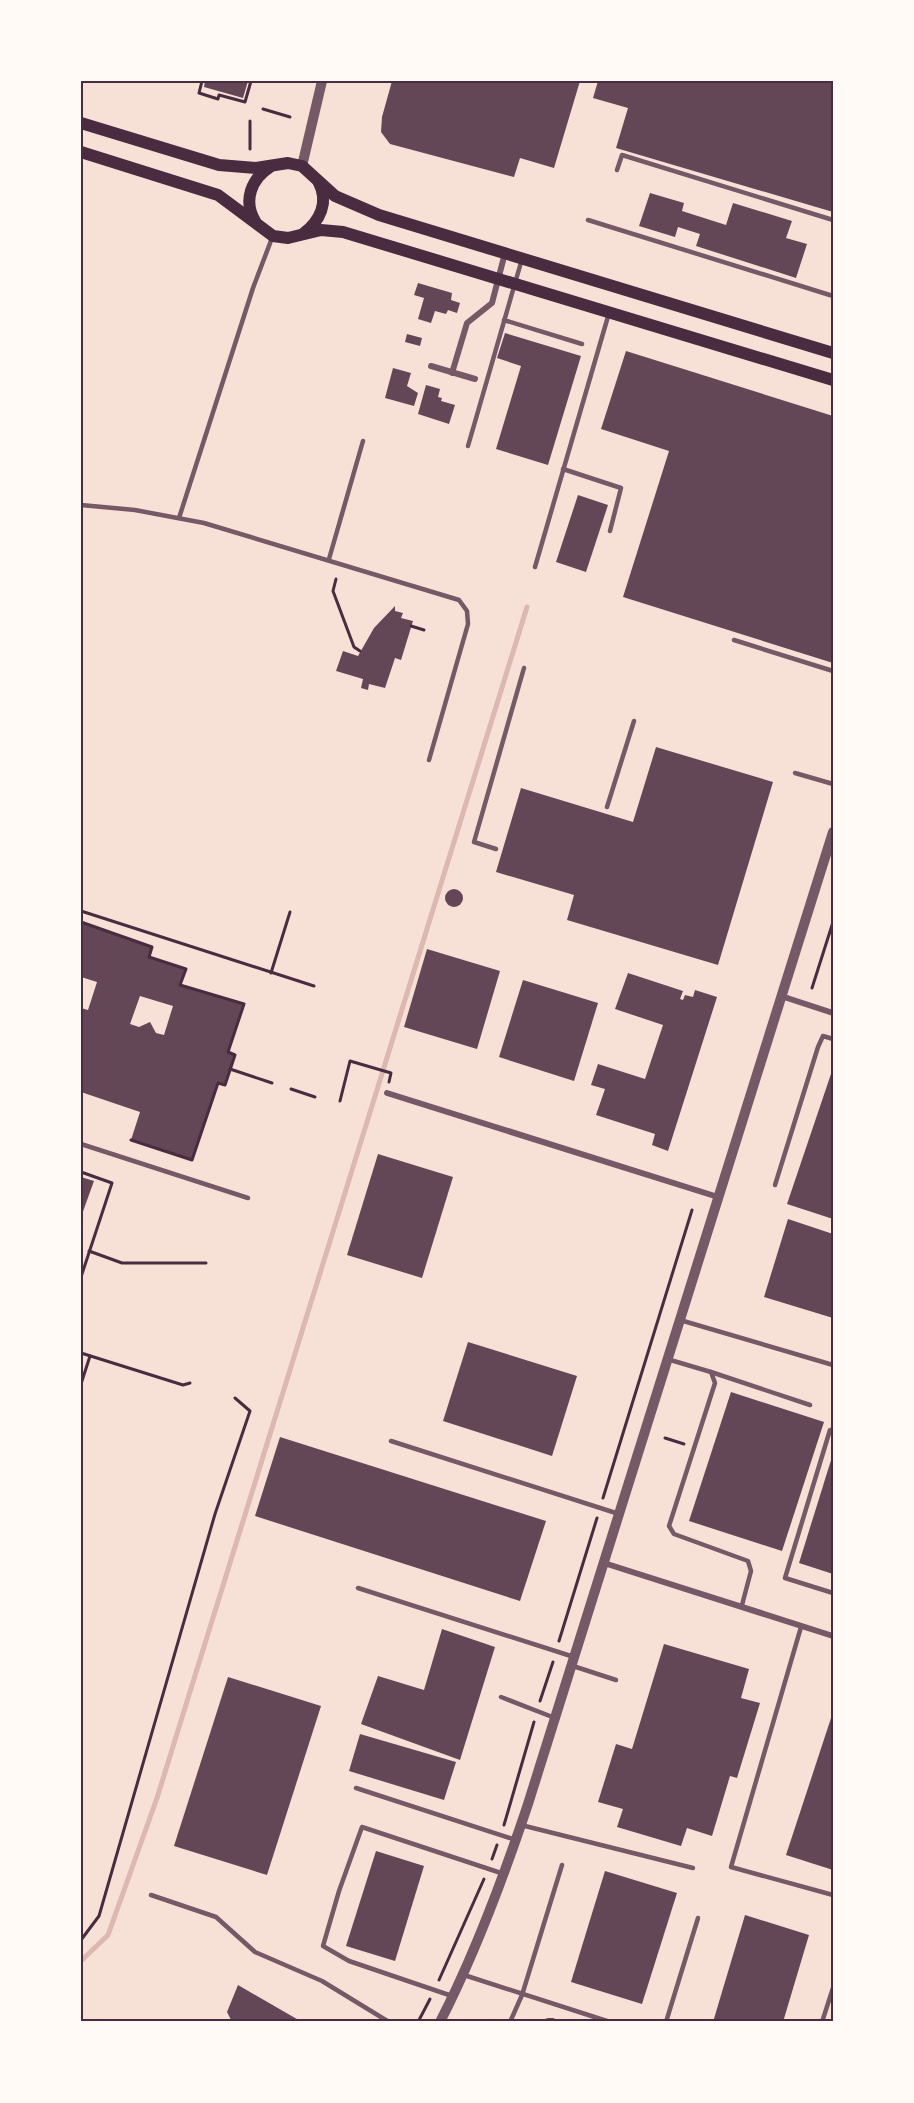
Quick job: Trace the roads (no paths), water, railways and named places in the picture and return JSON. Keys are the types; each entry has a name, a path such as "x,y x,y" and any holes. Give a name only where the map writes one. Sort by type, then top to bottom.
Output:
{"main road":[{"path":"81,123 219,165 270,166 288,163 302,166 335,196 354,206 833,353"},
{"path":"81,152 207,190 230,202 273,236 288,238 321,230 343,232 833,380"},
{"path":"258,225 250,209 249,197 255,180 270,166"},
{"path":"304,234 317,221 322,211 322,195 317,180"}],"street":[{"path":"302,166 322,81"},
{"path":"452,373 467,323 492,303 505,253"},
{"path":"431,366 475,379"},
{"path":"440,2022 464,1975 521,1825 833,832"},
{"path":"781,996 833,1013"},
{"path":"387,1093 718,1197"},
{"path":"604,1563 742,1605 833,1636"}],"lane":[{"path":"617,170 622,155 833,220"},
{"path":"588,220 833,296"},
{"path":"179,518 253,288 273,236"},
{"path":"468,447 522,258"},
{"path":"535,567 609,312"},
{"path":"504,321 582,344"},
{"path":"329,559 363,441"},
{"path":"563,469 621,488 609,531"},
{"path":"81,505 204,523 459,600 466,611 468,624 429,760"},
{"path":"734,640 833,671"},
{"path":"496,849 474,842 524,668"},
{"path":"607,807 634,722"},
{"path":"795,773 833,784"},
{"path":"775,1185 818,1047 824,1036 833,1039"},
{"path":"81,1144 248,1198"},
{"path":"680,1320 833,1365"},
{"path":"667,1359 810,1405"},
{"path":"711,1372 715,1383 669,1526 674,1534 748,1561 751,1571 742,1605"},
{"path":"833,1431 830,1430 785,1578 833,1593"},
{"path":"391,1441 620,1514"},
{"path":"358,1588 556,1651 616,1680"},
{"path":"801,1627 731,1867 833,1895"},
{"path":"501,1697 555,1718"},
{"path":"356,1788 516,1839"},
{"path":"521,1825 693,1868"},
{"path":"453,1996 349,1960 323,1946 339,1891 362,1827 504,1874"},
{"path":"510,2022 522,1995 562,1865"},
{"path":"151,1895 216,1917 255,1952 322,1981 389,2022"},
{"path":"666,2022 698,1918"},
{"path":"464,1975 610,2022"},
{"path":"822,2022 833,1988"}],"waterway":[{"path":"81,1961 108,1935 157,1798 527,607"}]}
